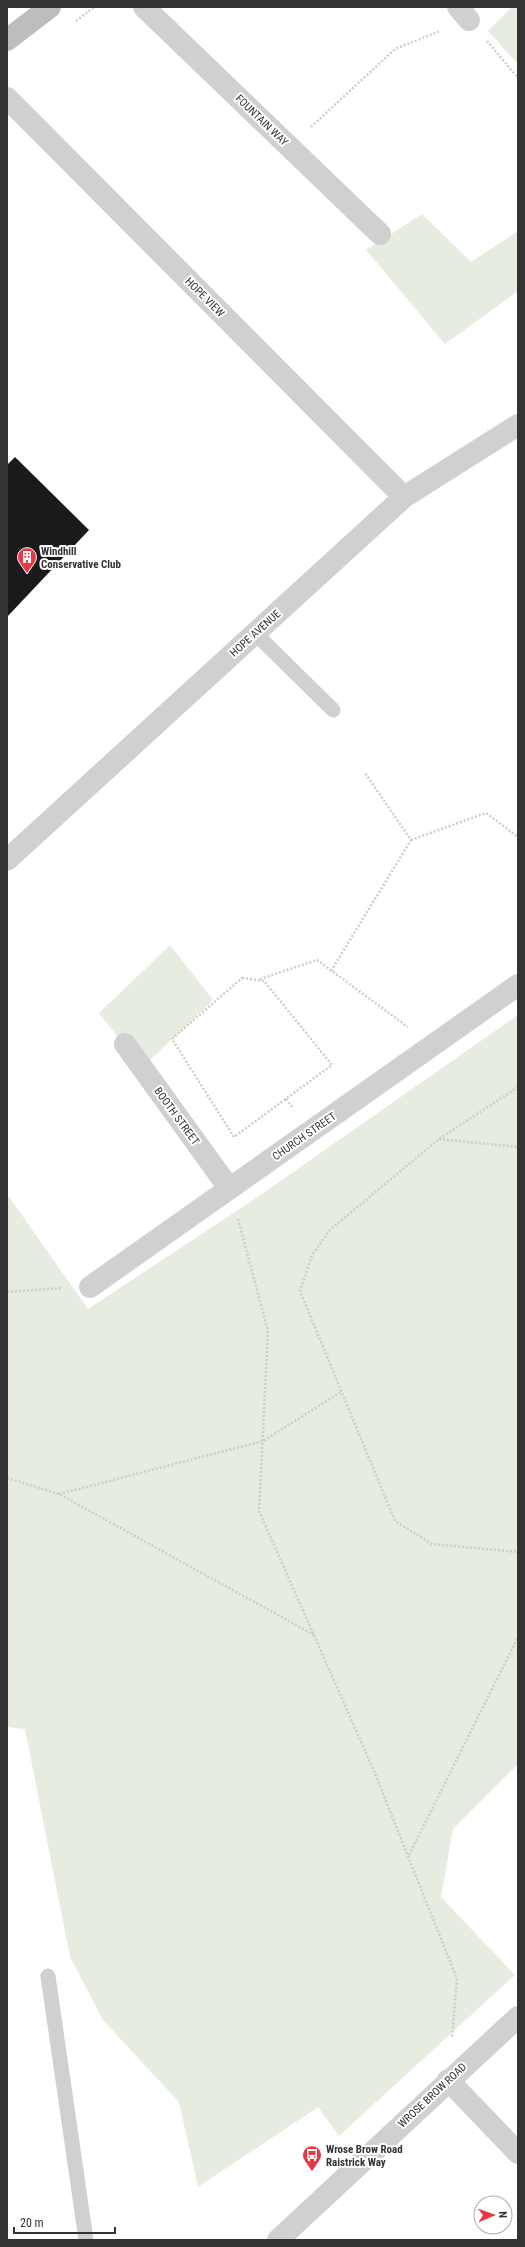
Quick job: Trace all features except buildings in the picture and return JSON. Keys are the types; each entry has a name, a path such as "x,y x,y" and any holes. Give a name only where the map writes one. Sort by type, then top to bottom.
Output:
{"street":[{"path":"7,40 50,7"},
{"name":"FOUNTAIN WAY","path":"144,7 380,234"},
{"name":"HOPE VIEW","path":"7,98 404,497"},
{"name":"HOPE AVENUE","path":"7,860 404,497 518,425"},
{"name":"CHURCH STREET","path":"90,1287 518,986"},
{"name":"BOOTH STREET","path":"125,1044 230,1188"},
{"name":"WROSE BROW ROAD","path":"278,2240 448,2080 518,2017"},
{"path":"448,2080 518,2153"}],"lane":[{"path":"255,633 333,710"},
{"path":"48,1976 86,2240"}],"path":[{"path":"290,146 395,49 464,13 518,78"},
{"path":"365,773 411,840"},
{"path":"331,971 411,840 486,813 518,837"},
{"path":"258,980 264,981 332,1066 234,1137 172,1039 242,978 258,980 317,960 433,1045"},
{"path":"518,1087 439,1139 330,1230 312,1255 300,1291 395,1521 432,1544 518,1552"},
{"path":"439,1139 518,1147"},
{"path":"230,1188 268,1331 259,1511 374,1771 457,1979 448,2080"},
{"path":"7,1292 90,1287"},
{"path":"59,1494 262,1441 341,1392"},
{"path":"7,1478 59,1494 314,1635"},
{"path":"408,1855 518,1637"}],"shaded area":[{"path":"512,7 518,7 518,64 488,31"},
{"path":"422,214 471,262 518,231 518,291 445,344 366,250"},
{"path":"170,945 213,1000 142,1068 99,1013"},
{"path":"518,1015 518,1764 453,1829 441,1897 515,1975 339,2136 318,2107 198,2187 179,2102 103,2020 70,1957 25,1729 7,1727 7,1194 88,1309 256,1198"}],"place":[{"name":"Windhill Conservative Club","path":"27,574"},
{"name":"Wrose Brow Road Raistrick Way","path":"312,2172"}]}
